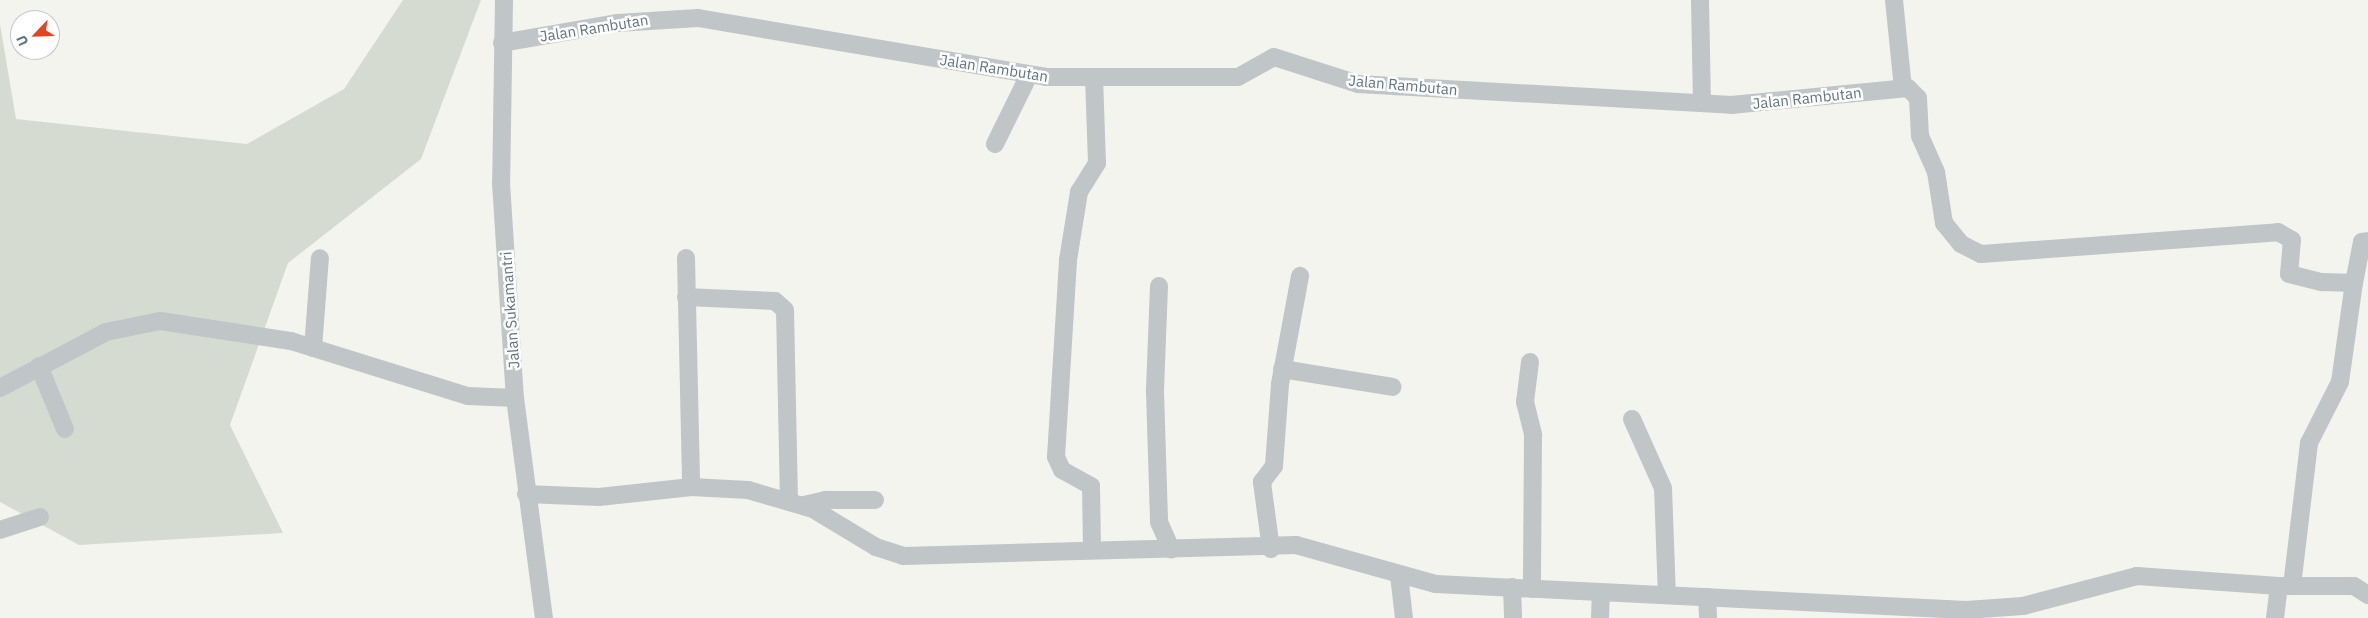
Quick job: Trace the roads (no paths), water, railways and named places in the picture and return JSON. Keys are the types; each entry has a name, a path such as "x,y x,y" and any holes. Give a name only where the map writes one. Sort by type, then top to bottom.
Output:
{"street":[{"name":"Jalan Sukamantri","path":"504,0 501,184 515,398 526,494 544,618"},
{"path":"1700,0 1702,103"},
{"path":"1894,0 1903,88 1913,90 1918,98 1920,136 1936,172 1940,211 1962,244 1992,255 2079,245 2278,232 2292,240 2289,274 2322,282 2354,282"},
{"name":"Jalan Rambutan","path":"502,44 618,23 698,18 1029,75 1094,78 1238,77 1278,57 1358,84 1702,103 1753,104 1903,88"},
{"path":"995,144 1029,75"},
{"path":"1092,548 1091,486 1062,470 1056,457 1068,260 1079,192 1097,163 1094,78"},
{"path":"2276,618 2286,586 2309,443 2340,382 2354,282 2362,242 2368,241"},
{"path":"313,348 320,258"},
{"path":"686,258 691,487"},
{"path":"1270,549 1262,482 1274,466 1282,369 1300,276"},
{"path":"1159,286 1155,392 1159,522 1172,549"},
{"path":"686,298 775,301 785,310 797,502"},
{"path":"0,388 106,332 160,320 234,330 313,348 468,396 515,398"},
{"path":"1530,362 1524,402 1533,435 1532,589"},
{"path":"39,366 65,428"},
{"path":"1282,369 1393,387"},
{"path":"1632,419 1663,488 1667,595"},
{"path":"526,494 600,497 691,487 748,490 797,502 876,547 902,556 1092,548 1270,549 1307,546 1398,575 1436,584 1973,609 2023,606 2137,576 2286,586 2354,586 2368,595"},
{"path":"797,502 876,500"},
{"path":"0,530 40,517"},
{"path":"1398,575 1404,618"},
{"path":"1512,587 1513,618"},
{"path":"1600,618 1601,593"},
{"path":"1707,597 1708,618"}]}
